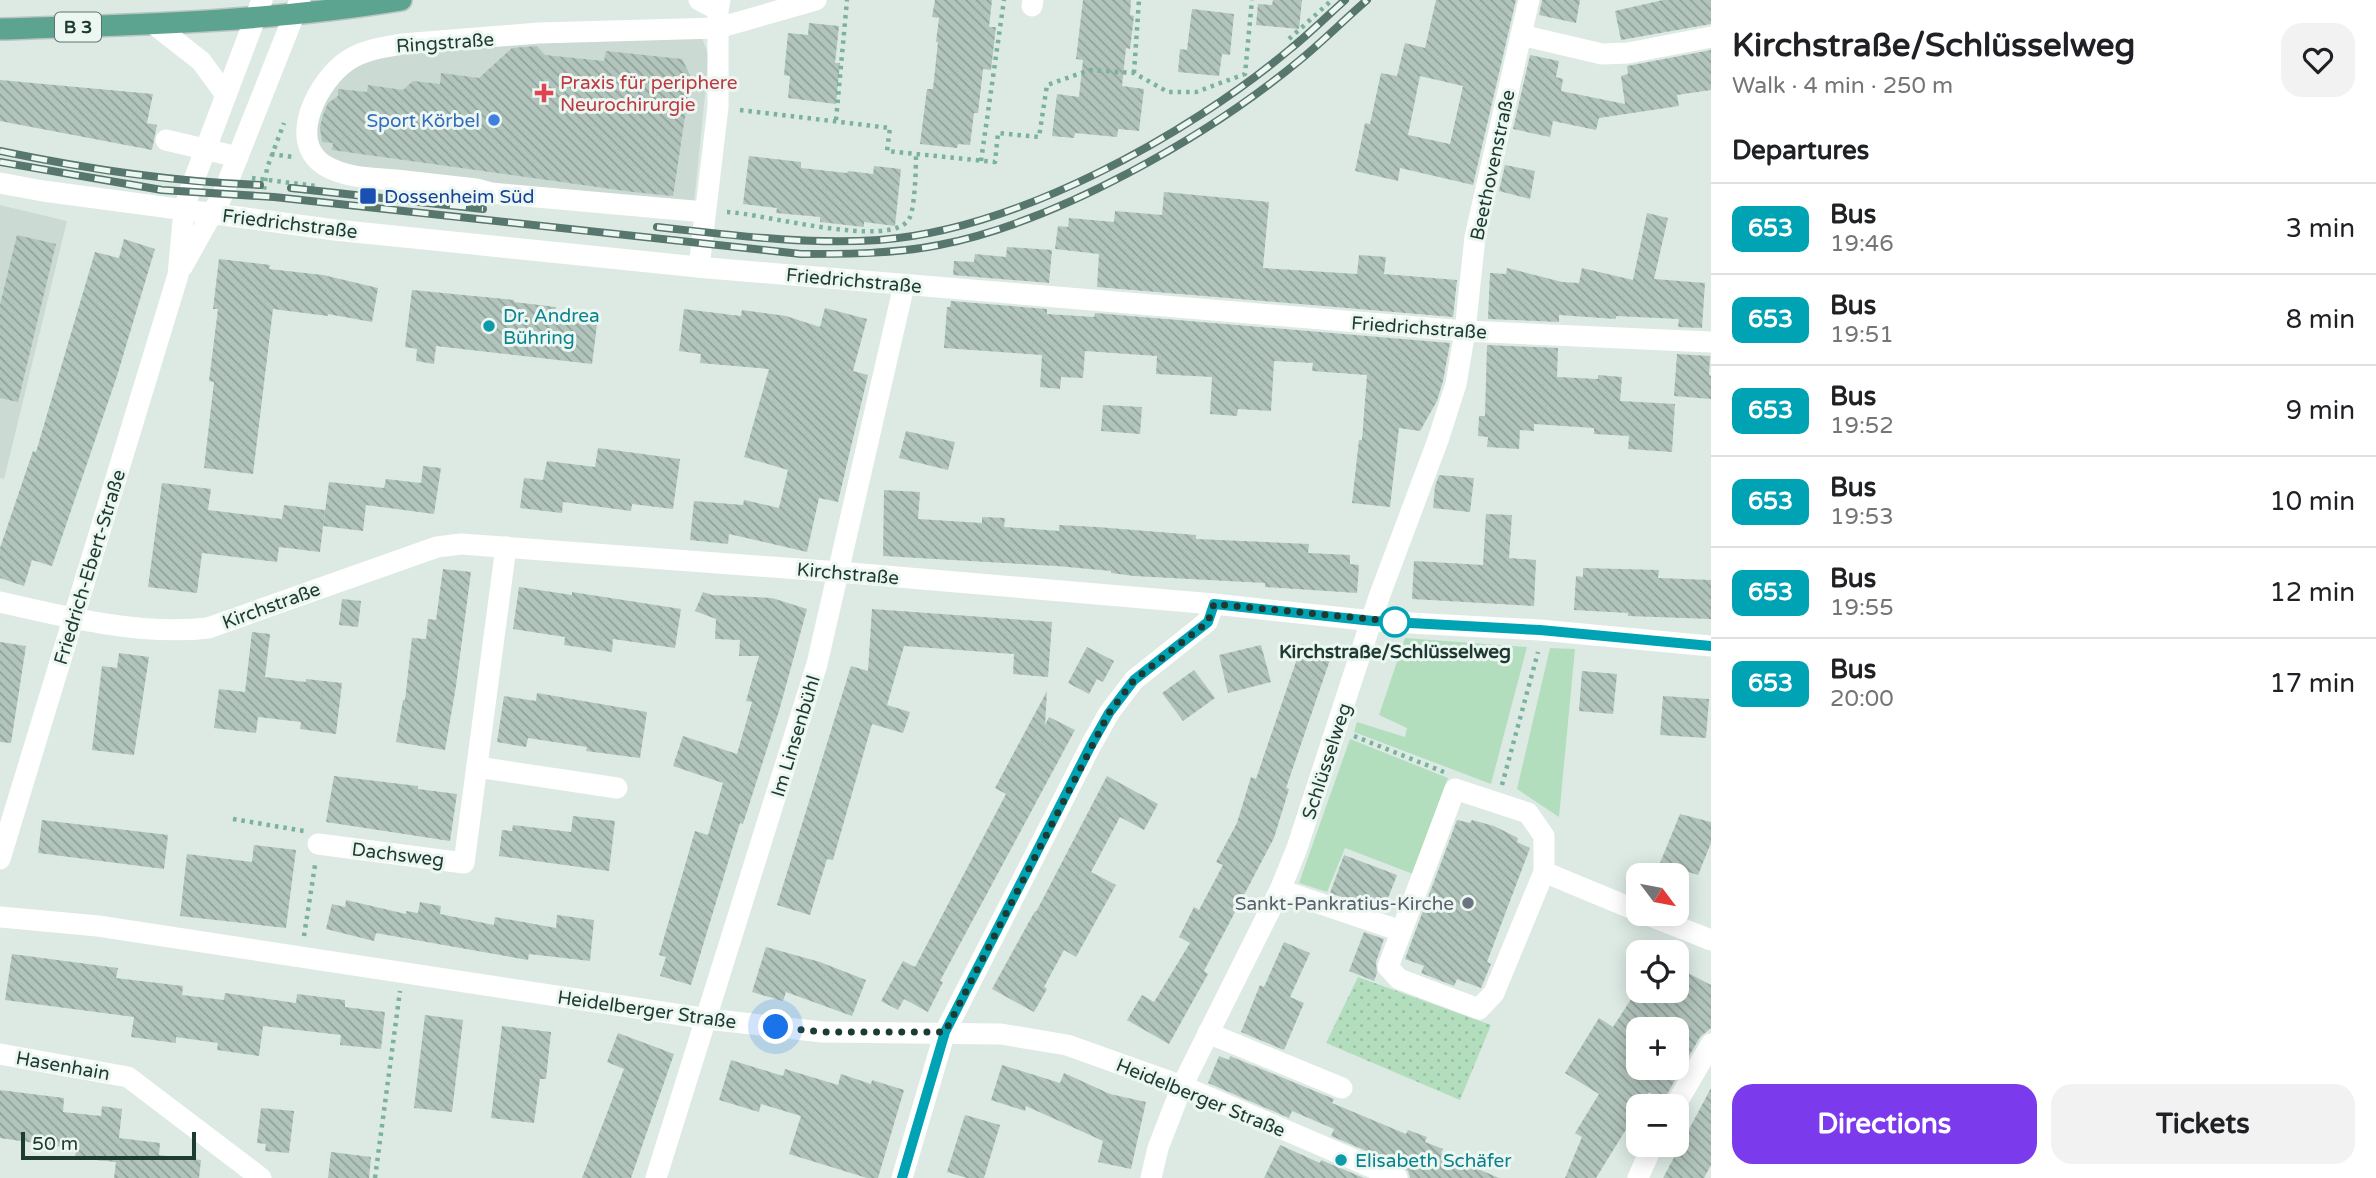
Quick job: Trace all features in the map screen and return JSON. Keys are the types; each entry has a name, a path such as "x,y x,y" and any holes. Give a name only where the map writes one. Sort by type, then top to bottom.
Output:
{"main road":[{"name":"B 3","path":"0,29 155,25 258,8 349,8 401,0"}],"street":[{"name":"Ringstraße","path":"705,212 491,193 347,175 315,157 310,147 308,120 323,85 334,71 348,59 383,47 538,33 709,7 816,0"},
{"name":"Beethovenstraße","path":"1465,331 1475,237 1529,0"},
{"name":"Friedrich-Ebert-Straße","path":"178,275 223,194 297,7"},
{"path":"699,267 718,107 709,7"},
{"name":"Friedrich-Ebert-Straße","path":"0,859 178,275 184,210 258,8"},
{"path":"155,25 201,61 226,95"},
{"path":"1521,34 1602,54 1628,53 1711,37"},
{"path":"166,140 237,157"},
{"name":"Friedrichstraße","path":"0,183 335,230 699,267 1465,331 1711,342"},
{"name":"Im Linsenbühl","path":"656,1178 817,664 904,285"},
{"name":"Schlüsselweg","path":"1151,1178 1158,1148 1182,1086 1280,890 1317,791 1379,597 1449,406 1456,384 1465,331"},
{"name":"Kirchstraße","path":"0,602 73,619 180,632 208,628 437,547 461,544 839,572 1214,604 1373,621 1540,630 1711,646"},
{"name":"Dachsweg","path":"318,844 464,863 506,547"},
{"path":"902,1178 945,1032 1109,713 1134,680 1208,622 1214,604"},
{"path":"477,767 617,788"},
{"path":"1455,789 1528,813 1544,836 1544,872 1494,993 1479,1009 1399,979 1388,967 1455,789"},
{"path":"1544,872 1626,906"},
{"path":"1280,890 1401,931"},
{"name":"Heidelberger Straße","path":"0,918 98,926 708,1019 822,1032 1001,1034 1067,1045 1182,1086 1398,1178"},
{"path":"1675,926 1711,940"},
{"path":"1208,1033 1342,1088"},
{"path":"1682,1094 1711,1044"},
{"name":"Hasenhain","path":"0,1054 128,1077 261,1178"},
{"path":"1638,1178 1647,1157"}],"path":[{"path":"836,120 847,0"},
{"path":"981,160 1004,0"},
{"path":"1134,74 1139,0"},
{"path":"718,107 890,128 887,152 995,162 998,133 1039,137 1048,85 1090,70 1134,74 1168,92 1196,92 1245,74 1252,0"},
{"path":"1289,39 1332,0"},
{"path":"263,201 271,154 285,156"},
{"path":"705,212 758,215 855,232 899,228 910,218 916,155"},
{"path":"265,180 320,187"},
{"path":"1501,787 1537,662"},
{"path":"1336,729 1449,774 1455,789"},
{"path":"233,819 305,831 318,844 307,912"},
{"path":"376,1178 402,972"}],"shaded area":[{"path":"700,33 709,56 694,204 350,172 320,153 312,132 316,112 349,69 372,58 527,38"},
{"path":"0,205 67,221 4,479 0,478"}],"green space":[{"path":"1405,638 1527,647 1491,784 1354,732 1357,722 1405,737 1407,728 1379,715"},
{"path":"1550,648 1575,649 1559,817 1517,789"},
{"path":"1350,739 1448,778 1413,874 1345,848 1327,892 1299,883"},
{"path":"1358,977 1491,1025 1460,1100 1326,1043"}],"building":[{"path":"935,0 992,0 989,27 996,27 991,70 983,69 978,113 974,113 970,145 958,144 957,148 920,144 927,89 933,89 938,42 939,18 932,17"},
{"path":"1083,0 1131,0 1130,15 1134,16 1130,49 1126,48 1122,86 1144,89 1139,131 1118,129 1117,137 1075,133 1074,138 1052,136 1057,94 1079,97 1083,60 1076,59"},
{"path":"1273,0 1302,0 1299,29 1256,25 1258,4 1272,5"},
{"path":"1436,0 1516,0 1473,185 1400,168 1398,181 1355,171 1365,123 1370,124 1381,73 1397,76 1405,43 1425,48","holes":["1420,76 1463,86 1450,144 1408,135"]},
{"path":"1542,0 1580,0 1576,23 1539,15"},
{"path":"1663,0 1711,0 1711,24 1621,40 1615,11"},
{"path":"1192,9 1234,14 1230,55 1222,54 1219,76 1178,72 1180,49 1187,50"},
{"path":"809,23 839,26 835,63 840,63 836,104 788,98 790,76 784,75 788,33 808,35"},
{"path":"537,46 545,55 604,61 606,51 682,59 691,77 673,196 332,150 333,143 322,142 320,127 323,115 328,103 338,96 338,89 367,92 368,85 403,90 413,81 440,84 441,73 479,78 512,48"},
{"path":"1711,50 1711,90 1677,95 1679,106 1599,118 1596,130 1553,121 1550,137 1513,129 1530,55 1559,61 1556,77 1563,79 1561,91 1625,104 1621,76 1628,74 1627,66"},
{"path":"0,80 153,94 147,123 157,125 152,150 0,121"},
{"path":"749,156 801,162 801,168 847,173 873,174 874,166 901,169 895,226 864,222 864,227 820,222 820,217 776,213 777,208 743,204"},
{"path":"1505,165 1535,171 1530,199 1499,191"},
{"path":"1164,192 1269,202 1263,268 1357,274 1359,255 1386,257 1384,274 1457,280 1453,317 1097,287 1099,254 1055,249 1058,226 1068,227 1069,218 1114,222 1115,211 1162,215"},
{"path":"1647,213 1668,218 1654,279 1705,283 1702,328 1678,327 1679,319 1616,316 1616,319 1559,315 1559,322 1488,319 1490,273 1506,274 1507,268 1562,282 1579,283 1582,268 1633,280"},
{"path":"17,235 56,244 18,402 0,398 0,305"},
{"path":"124,239 155,249 117,376 52,566 32,560 24,586 0,578 0,548 33,451 36,452 95,252 119,258"},
{"path":"1007,247 1052,250 1049,283 953,275 954,261 974,262 975,254 1006,257"},
{"path":"219,259 270,265 269,269 323,275 378,288 372,322 328,314 273,309 253,474 204,468 214,382 209,381 218,309 213,309"},
{"path":"412,290 514,300 556,307 556,312 598,317 592,364 436,346 434,364 416,361 417,349 405,347"},
{"path":"951,301 1047,309 1047,314 1094,317 1095,313 1450,343 1437,401 1420,431 1399,428 1390,507 1352,503 1359,440 1362,440 1367,375 1312,371 1313,363 1274,361 1271,411 1238,409 1237,416 1210,414 1212,377 1156,374 1157,356 1085,351 1083,378 1061,377 1060,389 1040,387 1042,355 944,348 947,307 950,307"},
{"path":"825,308 867,319 853,371 868,375 838,502 819,498 807,552 729,534 728,544 690,540 694,501 743,505 744,500 779,508 788,470 744,457 769,369 700,363 701,354 679,351 684,309 741,316 742,310 786,316 820,327"},
{"path":"1487,345 1558,348 1557,377 1622,377 1620,401 1675,404 1672,452 1628,449 1629,436 1594,434 1594,428 1534,424 1534,431 1520,430 1519,449 1487,447 1488,437 1478,436 1479,416 1485,416"},
{"path":"1677,354 1710,356 1711,399 1674,396"},
{"path":"1103,405 1142,407 1140,434 1101,431"},
{"path":"906,431 955,442 948,470 899,458"},
{"path":"598,448 680,459 673,509 632,504 631,511 563,502 562,513 520,508 524,478 543,480 547,461 595,467"},
{"path":"423,466 441,468 434,514 366,505 363,531 323,526 329,482 384,488 386,479 421,483"},
{"path":"1439,475 1474,478 1470,512 1433,508"},
{"path":"162,483 211,489 208,510 282,519 284,505 325,510 320,552 279,547 277,562 202,553 197,593 148,587"},
{"path":"884,490 920,492 918,519 982,523 982,517 1005,518 1004,527 1059,531 1059,525 1097,527 1196,535 1196,539 1309,544 1308,553 1350,555 1350,564 1359,565 1357,593 1265,587 1265,583 1134,576 1057,566 883,556"},
{"path":"1486,514 1512,515 1509,558 1536,560 1534,606 1412,599 1414,561 1483,565"},
{"path":"1583,568 1659,570 1658,578 1711,580 1711,619 1628,616 1628,613 1574,610 1576,576 1583,577"},
{"path":"443,569 471,572 445,750 396,742 405,700 412,638 426,639 428,619 436,620"},
{"path":"519,587 572,595 572,592 681,609 675,648 613,639 612,652 564,645 565,637 513,629"},
{"path":"703,592 712,595 772,598 807,609 779,711 743,824 740,823 691,985 660,976 666,957 659,955 695,831 708,835 723,783 673,766 683,736 737,754 752,702 746,701 759,656 739,656 740,640 715,639 716,619 695,611"},
{"path":"342,599 361,601 358,627 339,625"},
{"path":"872,609 1052,622 1048,677 1013,674 1014,654 904,646 887,705 910,712 903,733 872,724 833,860 827,859 810,915 777,905 851,666 868,671"},
{"path":"252,632 270,634 265,677 342,683 336,734 300,729 301,722 258,717 256,733 214,728 219,689 245,692"},
{"path":"0,642 26,646 11,743 0,742"},
{"path":"1302,644 1332,654 1286,788 1289,789 1274,838 1204,971 1208,974 1169,1044 1127,1020 1142,995 1154,1002 1190,943 1179,937 1194,907 1199,910 1223,865 1216,862 1237,823 1251,777 1256,779"},
{"path":"1261,645 1271,682 1228,693 1219,655"},
{"path":"1087,647 1114,661 1103,682 1097,679 1089,694 1068,683"},
{"path":"119,653 149,657 134,755 92,750 102,666 117,668"},
{"path":"1194,670 1215,698 1183,721 1162,693"},
{"path":"1582,671 1617,674 1613,714 1579,711"},
{"path":"1047,691 1045,725 1049,717 1075,730 940,981 943,982 928,1012 904,999 898,1010 881,1001 903,961 915,967 1006,794 995,788"},
{"path":"537,693 647,712 640,758 586,751 587,747 528,738 526,747 497,742 504,696 536,701"},
{"path":"1663,696 1709,699 1706,738 1660,735"},
{"path":"334,776 418,786 418,789 457,794 450,841 326,822"},
{"path":"1107,776 1158,804 1144,830 1120,817 1091,872 1116,885 1076,957 1064,950 1034,1012 992,989 1036,912"},
{"path":"1680,814 1711,822 1711,843 1698,875 1689,872 1689,863 1660,863"},
{"path":"573,816 615,821 609,871 499,856 502,830 512,831 513,825 571,832"},
{"path":"42,820 168,835 164,869 38,853"},
{"name":"Sankt-Pankratius-Kirche","path":"1457,820 1470,823 1472,820 1494,826 1518,838 1517,842 1530,848 1487,962 1491,964 1481,988 1457,979 1454,986 1421,973 1424,966 1405,959"},
{"path":"254,845 296,850 286,928 180,916 187,854 252,862"},
{"path":"1344,855 1397,875 1383,911 1330,893"},
{"path":"346,900 406,914 406,911 418,913 420,902 441,906 440,914 494,925 495,917 556,928 557,915 594,920 590,961 529,954 528,960 376,933 374,941 326,929 332,904 345,907"},
{"path":"1364,932 1384,939 1376,962 1377,973 1374,981 1349,971"},
{"path":"1284,942 1310,953 1290,997 1304,1003 1284,1050 1241,1032 1260,985 1264,987"},
{"path":"766,947 820,962 866,980 852,1016 786,992 783,1001 752,992"},
{"path":"12,954 118,968 116,978 183,986 182,995 224,1000 225,993 296,1003 297,994 345,1000 345,1007 385,1012 381,1049 340,1045 341,1035 263,1026 259,1056 217,1050 218,1043 176,1037 176,1043 131,1037 134,1017 5,1000"},
{"path":"1689,974 1711,985 1711,1028 1700,1037 1689,1056 1689,1017 1626,1017 1626,1080 1675,1080 1667,1094 1626,1094 1626,1129 1596,1178 1565,1178 1582,1137 1575,1133 1599,1094 1565,1073 1599,1018 1613,1027 1629,1003 1689,1003"},
{"path":"425,1015 463,1020 452,1112 414,1108"},
{"path":"502,1026 551,1032 546,1079 540,1079 534,1123 491,1118"},
{"path":"618,1033 674,1054 631,1178 582,1178 624,1069 607,1062"},
{"path":"1219,1056 1229,1060 1230,1056 1334,1099 1332,1103 1406,1134 1408,1130 1427,1137 1425,1142 1443,1149 1441,1153 1499,1178 1410,1178 1408,1171 1402,1166 1331,1136 1334,1129 1292,1111 1289,1118 1208,1083"},
{"path":"731,1060 783,1076 785,1069 838,1085 841,1074 871,1084 872,1080 904,1090 878,1178 867,1178 789,1154 801,1116 761,1104 759,1112 719,1100"},
{"path":"1002,1065 1060,1083 1064,1073 1110,1094 1146,1102 1131,1169 1098,1162 1103,1141 1026,1106 1025,1111 991,1100"},
{"path":"1711,1088 1711,1165 1704,1178 1663,1178 1674,1157 1689,1157 1689,1129"},
{"path":"0,1090 64,1098 63,1112 101,1116 102,1106 122,1109 119,1138 160,1143 159,1155 201,1160 199,1178 114,1178 116,1162 75,1158 76,1149 0,1138"},
{"path":"261,1108 294,1111 289,1153 265,1151 266,1144 257,1143"},
{"path":"965,1115 1000,1125 984,1178 967,1178 947,1172"},
{"path":"1280,1145 1320,1163 1321,1160 1364,1178 1264,1178"},
{"path":"331,1152 371,1157 369,1178 328,1178"}],"railway":[{"path":"657,227 768,238 851,241 932,232 986,218 1042,198 1097,173 1201,115 1289,50 1345,0"},
{"path":"0,162 162,190 274,197 801,254 905,250 985,234 1081,197 1129,173 1221,118 1263,89 1309,53 1367,0"},
{"path":"0,151 129,174 260,185"},
{"path":"291,188 483,209"}],"bus line":[{"name":"653","path":"902,1178 945,1032 1091,745 1109,713 1134,680 1208,622 1214,604 1373,621 1540,630 1711,646"}],"place":[{"name":"Praxis für periphere Neurochirurgie","path":"544,93"},
{"name":"Sport Körbel","path":"494,120"},
{"name":"Dossenheim Süd","path":"368,196"},
{"name":"Dr. Andrea Bühring","path":"489,326"},
{"name":"Kirchstraße/Schlüsselweg","path":"1395,622"},
{"name":"Sankt-Pankratius-Kirche","path":"1468,903"},
{"name":"Elisabeth Schäfer","path":"1341,1160"}],"route":[{"path":"776,1027 822,1032 945,1032 1109,713 1134,680 1208,622 1214,604 1401,622 1395,622"}]}
